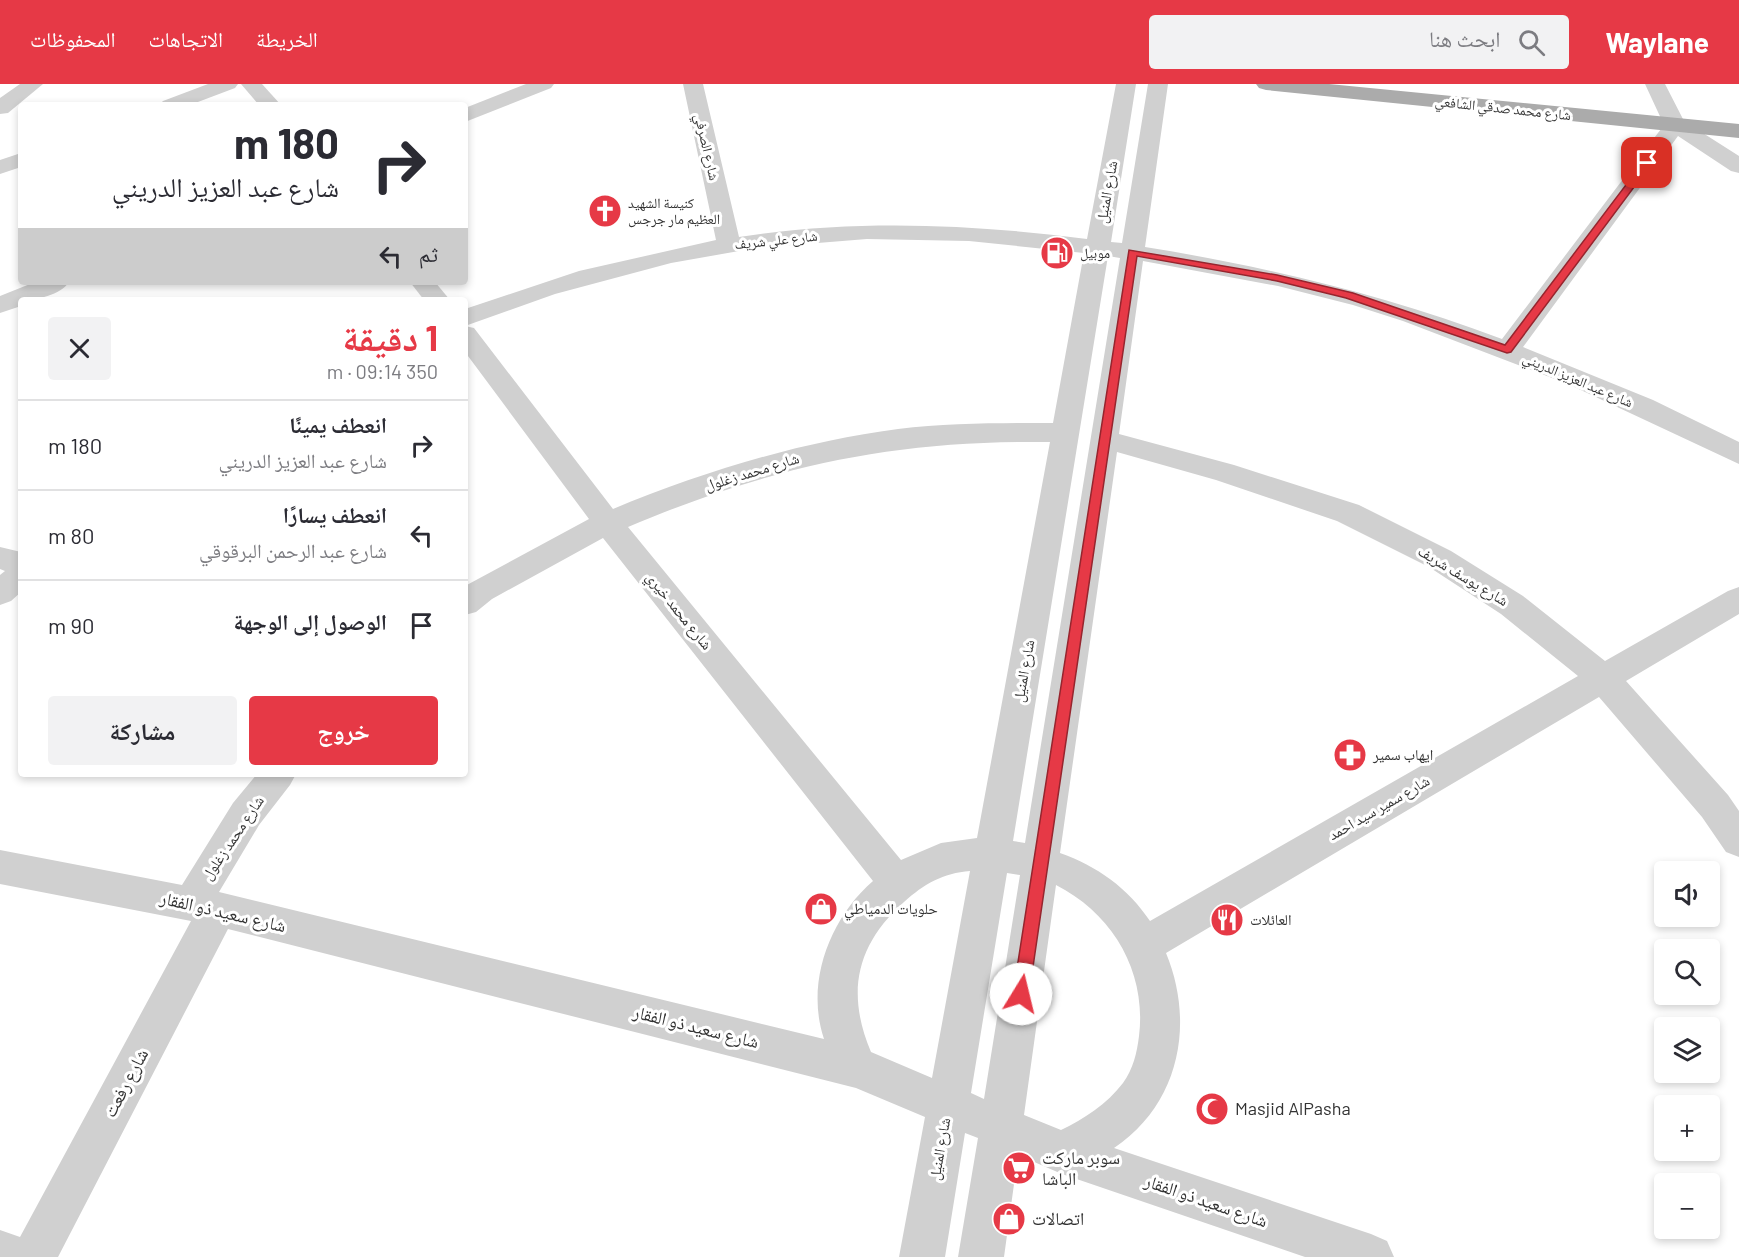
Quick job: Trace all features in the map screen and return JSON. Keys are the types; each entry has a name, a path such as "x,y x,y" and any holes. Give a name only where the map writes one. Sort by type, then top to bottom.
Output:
{"main road":[{"name":"شارع محمد صدقي الشافعي","path":"1266,84 1739,132"}],"street":[{"path":"0,108 33,84"},
{"path":"178,102 228,84"},
{"path":"251,84 267,102"},
{"path":"468,115 544,84"},
{"name":"شارع الصرفي","path":"693,84 729,244"},
{"name":"شارع المنيل","path":"922,1257 1126,84"},
{"path":"981,1257 1158,84"},
{"path":"1654,84 1675,125 1739,166"},
{"path":"1507,350 1675,125"},
{"path":"0,167 18,161"},
{"name":"شارع علي شريف","path":"468,317 580,277 654,258 729,244 802,236 896,232 979,235 1097,247"},
{"name":"شارع عبد العزيز الدريني","path":"1097,247 1277,278 1349,296 1413,316 1605,389 1739,454"},
{"path":"20,297 50,285"},
{"path":"424,285 434,297"},
{"path":"0,305 18,298"},
{"name":"شارع محمد خيري","path":"468,338 608,523 898,884"},
{"name":"شارع محمد زغلول","path":"468,601 481,591 608,523 732,476 814,453 897,439 981,432 1065,433"},
{"name":"شارع يوسف شريف","path":"1104,439 1224,472 1348,513 1440,560 1512,605 1604,678 1715,806 1739,841"},
{"path":"0,558 18,561"},
{"path":"0,593 18,577"},
{"name":"شارع سمير سيد احمد","path":"1144,945 1739,599"},
{"name":"شارع محمد زغلول","path":"204,907 246,814 276,777"},
{"path":"856,1067 840,1024 839,980 850,939 867,911 918,869 948,858 993,854 1041,862 1082,880 1118,909 1144,945 1159,984 1163,1026 1154,1066 1134,1103 1102,1133 1062,1152"},
{"name":"شارع سعيد ذو الفقار","path":"0,867 204,907 856,1067 1062,1152 1371,1257"},
{"name":"شارع رفعت","path":"34,1257 204,907"},
{"path":"0,1253 15,1257"}],"place":[{"name":"كنيسة الشهيد العظيم مار جرجس","path":"605,211"},
{"name":"موبيل","path":"1057,253"},
{"name":"ايهاب سمير","path":"1350,755"},
{"name":"حلويات الدمياطي","path":"821,909"},
{"name":"العائلات","path":"1227,920"},
{"name":"Masjid AlPasha","path":"1212,1109"},
{"name":"سوبر ماركت الباشا","path":"1019,1168"},
{"name":"اتصالات","path":"1009,1219"}],"route":[{"path":"1021,994 1133,252 1277,278 1349,296 1507,350 1647,163"}]}
